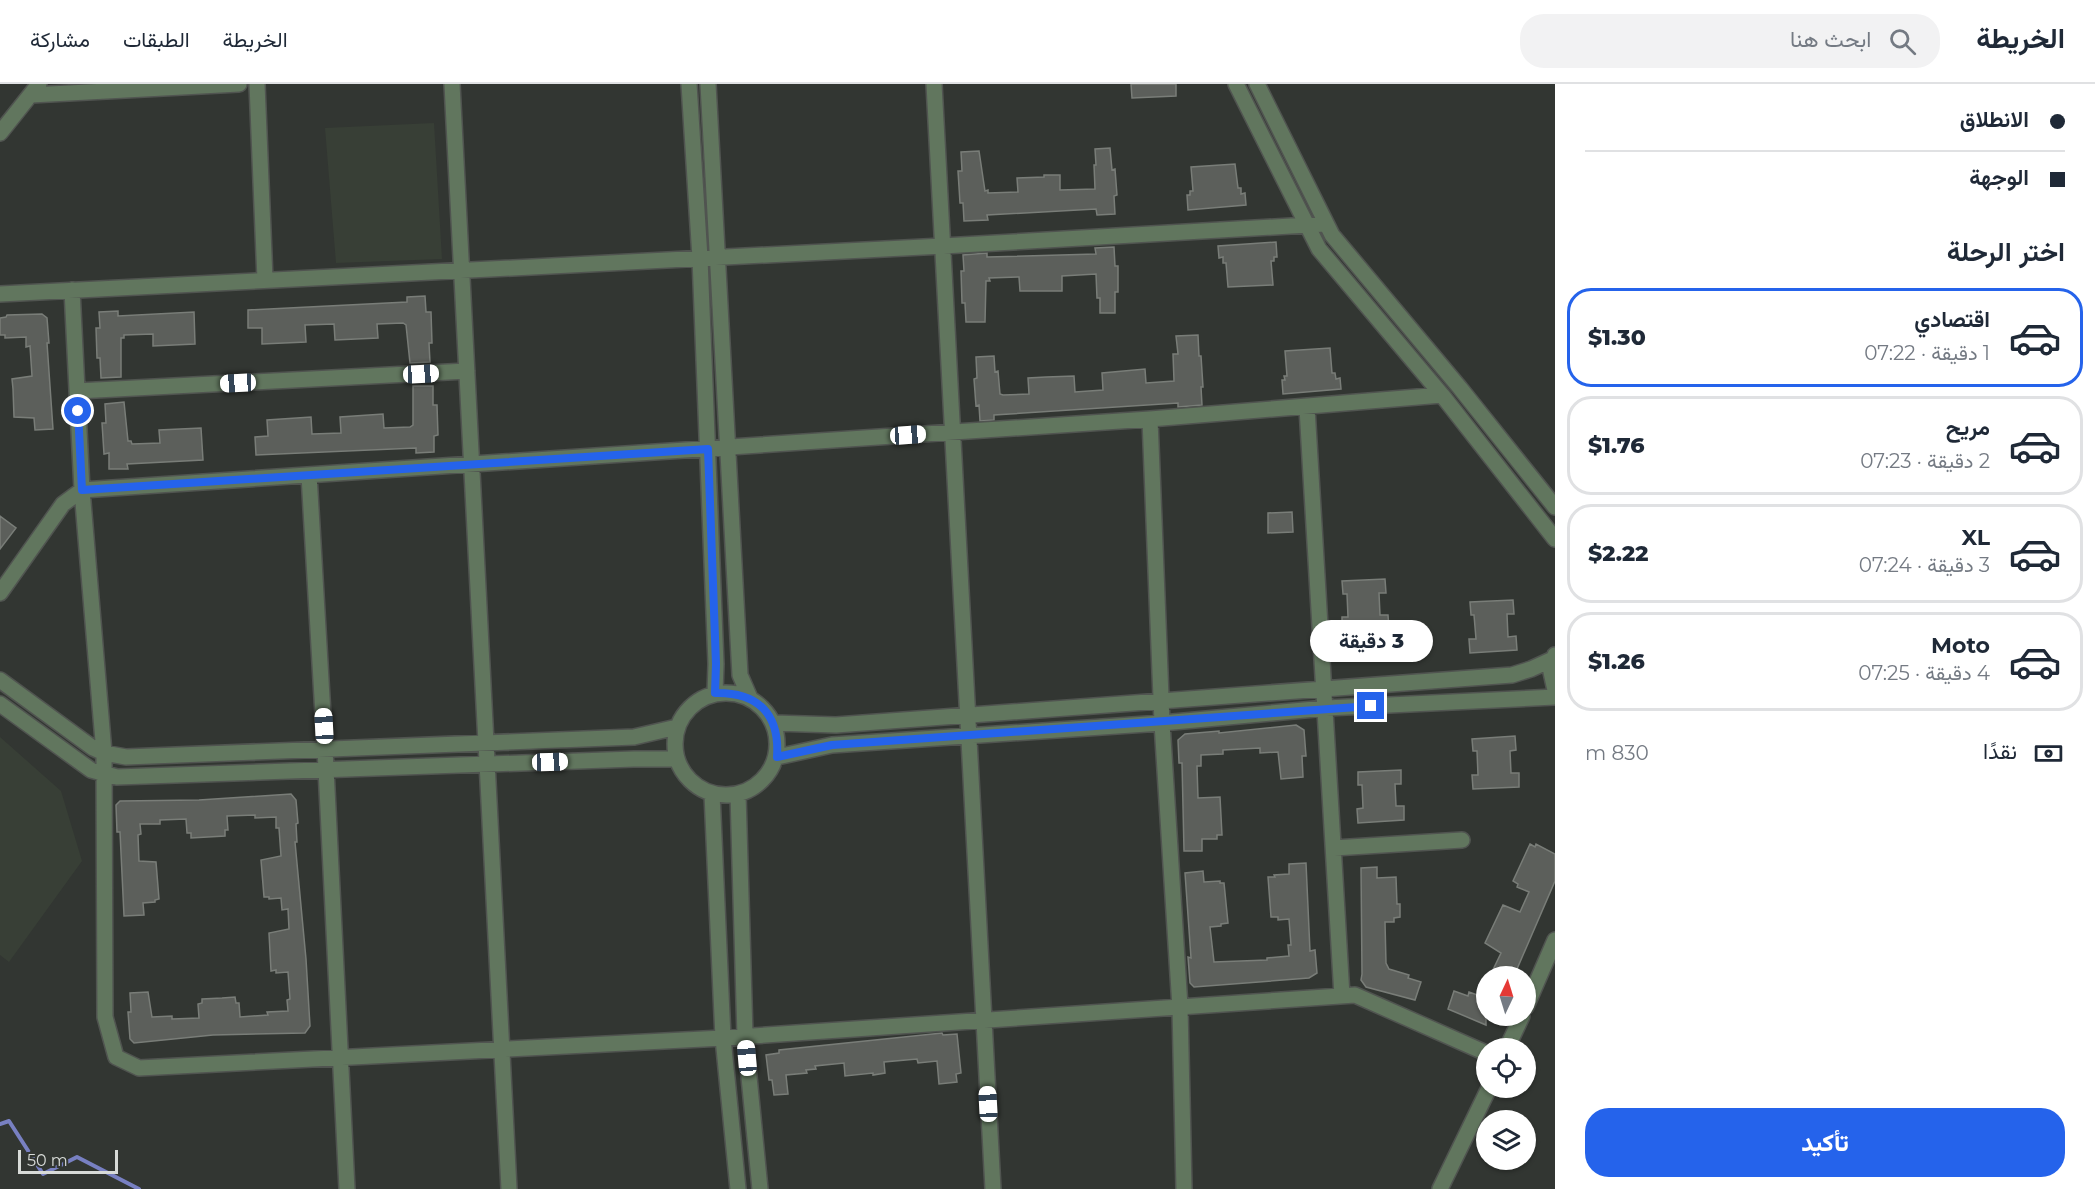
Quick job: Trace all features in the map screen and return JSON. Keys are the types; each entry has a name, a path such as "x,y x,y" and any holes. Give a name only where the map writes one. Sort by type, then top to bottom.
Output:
{"street":[{"path":"0,134 35,90 239,84"},
{"path":"257,84 265,280"},
{"path":"452,84 509,1189"},
{"path":"689,84 700,258 716,664 715,693"},
{"path":"708,84 740,675 750,698"},
{"path":"934,84 993,1189"},
{"path":"1236,84 1306,226 1324,255 1443,395 1555,539"},
{"path":"1257,84 1324,224 1338,244 1460,388 1555,507"},
{"path":"0,294 717,258 1324,224"},
{"path":"72,290 82,490 104,753 105,1017 116,1057 139,1068 723,1038 1355,995 1476,1049"},
{"path":"77,392 467,371"},
{"path":"0,594 63,504 82,490 1150,419 1307,408 1443,395"},
{"path":"1307,408 1342,996"},
{"path":"1150,419 1162,723 1180,1007 1184,1189"},
{"path":"309,475 347,1189"},
{"path":"774,723 837,725 1512,675 1531,669 1554,657"},
{"path":"1554,657 1551,672 1555,690"},
{"path":"0,680 83,741 104,753 126,757 634,737 677,727"},
{"path":"715,693 733,693 750,698 764,708 774,723 778,740 777,757 763,781 752,789 725,796 712,794 697,786 685,775 677,759 674,744 677,727 686,712 699,700 715,693"},
{"path":"777,757 832,745 1162,723 1326,708 1555,697"},
{"path":"0,704 91,770 104,775 127,778 677,759"},
{"path":"712,794 723,1038 738,1189"},
{"path":"738,794 745,1036 760,1189"},
{"path":"1334,848 1462,840"},
{"path":"1536,984 1555,940"},
{"path":"1440,1189 1484,1098"}],"shaded area":[{"path":"434,123 442,259 336,263 325,128"},
{"path":"0,737 61,791 82,861 9,962 0,955"}],"building":[{"path":"1131,84 1176,84 1176,96 1132,98"},
{"path":"1110,148 1112,170 1115,169 1117,195 1114,196 1115,214 1097,215 1096,209 987,215 988,220 964,221 963,203 960,203 958,171 962,171 961,152 979,151 985,191 988,190 988,193 1018,192 1017,178 1044,177 1044,175 1060,175 1060,190 1095,189 1095,149"},
{"path":"1235,164 1238,188 1241,188 1241,194 1245,193 1246,205 1188,210 1187,195 1193,191 1191,167"},
{"path":"1276,242 1277,257 1271,261 1273,285 1228,287 1226,263 1223,263 1223,257 1219,258 1218,246"},
{"path":"1114,247 1115,266 1118,266 1115,313 1100,313 1096,274 1062,276 1062,291 1020,291 1019,277 989,278 990,281 986,281 985,322 966,322 965,303 962,303 963,255 987,253 987,257 1096,254 1095,248"},
{"path":"425,296 426,312 431,312 430,362 410,363 406,325 403,323 377,324 378,338 335,340 334,324 305,325 306,342 262,344 262,328 248,328 248,310 407,302 407,297"},
{"path":"118,311 118,316 194,312 195,344 153,346 153,334 124,335 124,338 121,338 121,377 101,378 100,358 97,358 96,328 100,328 99,312"},
{"path":"42,314 47,318 53,429 35,430 34,418 14,417 12,379 32,376 30,346 26,347 26,337 5,338 5,335 0,335 0,318 7,315"},
{"path":"1198,335 1203,387 1201,387 1202,405 1178,407 1178,403 994,415 994,420 980,421 979,405 976,406 974,379 977,378 976,357 994,356 1000,394 1003,395 1029,394 1028,378 1046,377 1074,376 1075,392 1103,390 1102,373 1145,369 1146,383 1174,381 1173,354 1178,354 1176,336"},
{"path":"1330,348 1332,373 1335,373 1336,379 1340,378 1341,389 1283,394 1282,380 1285,380 1284,376 1287,376 1285,351"},
{"path":"413,386 433,386 433,405 437,405 438,435 434,436 434,452 416,453 416,448 256,455 255,437 268,436 267,420 311,417 312,434 341,433 340,417 383,414 384,428 410,427 413,425"},
{"path":"124,402 128,441 132,444 160,443 159,430 201,428 203,460 127,464 128,469 109,469 109,453 104,454 102,423 106,423 105,404"},
{"path":"1292,512 1293,532 1268,533 1268,513"},
{"path":"0,516 16,528 0,549"},
{"path":"1385,579 1386,593 1379,593 1380,615 1388,615 1389,629 1342,632 1342,617 1348,617 1347,594 1343,594 1342,581"},
{"path":"1513,600 1514,614 1507,614 1508,637 1516,636 1517,650 1470,653 1469,639 1476,639 1474,615 1471,615 1470,602"},
{"path":"1296,725 1304,730 1306,756 1302,756 1303,777 1281,779 1278,752 1260,753 1260,748 1223,750 1223,754 1201,755 1201,766 1197,766 1198,798 1220,797 1222,835 1217,835 1217,839 1202,839 1202,851 1184,851 1182,763 1179,763 1178,740 1185,734"},
{"path":"1515,736 1516,750 1510,751 1511,773 1519,773 1519,787 1473,789 1472,775 1478,775 1477,751 1473,751 1472,739"},
{"path":"1401,770 1401,784 1395,784 1396,806 1404,806 1404,820 1358,823 1357,809 1363,808 1362,785 1358,785 1358,772"},
{"path":"291,794 296,800 298,823 296,824 297,842 295,842 310,1026 305,1033 213,1035 134,1043 130,1039 128,1012 131,1012 130,993 148,992 152,1017 199,1018 198,1004 202,1003 202,999 235,997 236,1003 239,1003 240,1017 288,1011 287,1000 290,999 288,972 271,971 269,933 289,929 288,909 282,910 281,898 264,897 261,860 281,856 276,817 227,816 228,830 225,830 225,836 191,838 191,833 187,833 186,819 160,820 160,824 140,824 139,861 156,862 159,899 155,902 143,903 144,915 124,916 120,832 117,832 116,805 120,801 199,800"},
{"path":"1530,844 1535,847 1536,844 1555,854 1555,881 1518,966 1495,966 1501,953 1485,943 1503,905 1520,912 1529,892 1517,887 1518,884 1513,881"},
{"path":"1306,863 1310,951 1315,950 1317,973 1309,978 1194,987 1190,983 1188,957 1191,958 1185,873 1203,871 1204,882 1224,883 1228,923 1210,927 1214,962 1267,960 1267,958 1289,956 1288,945 1291,945 1289,919 1278,920 1278,917 1271,917 1268,877 1289,874 1289,864"},
{"path":"1377,867 1377,878 1396,877 1397,904 1400,904 1400,917 1394,918 1394,922 1385,922 1386,963 1389,969 1409,975 1408,978 1421,982 1415,1000 1366,987 1361,980 1361,868"},
{"path":"1454,991 1468,996 1469,992 1476,994 1476,1021 1448,1009"},
{"path":"942,1033 943,1035 957,1034 961,1073 956,1074 957,1082 939,1084 937,1061 918,1063 917,1059 884,1062 885,1073 873,1075 873,1073 845,1076 844,1063 815,1066 816,1069 806,1070 807,1073 786,1075 788,1094 774,1095 772,1080 769,1080 766,1055 779,1053 779,1050"}],"waterway":[{"path":"0,1124 9,1121 43,1174 77,1157 139,1189"}],"route":[{"path":"78,411 82,490 708,449 716,664 715,693 733,693 750,698 764,708 774,723 778,740 777,757 832,745 1162,723 1371,706"}]}
